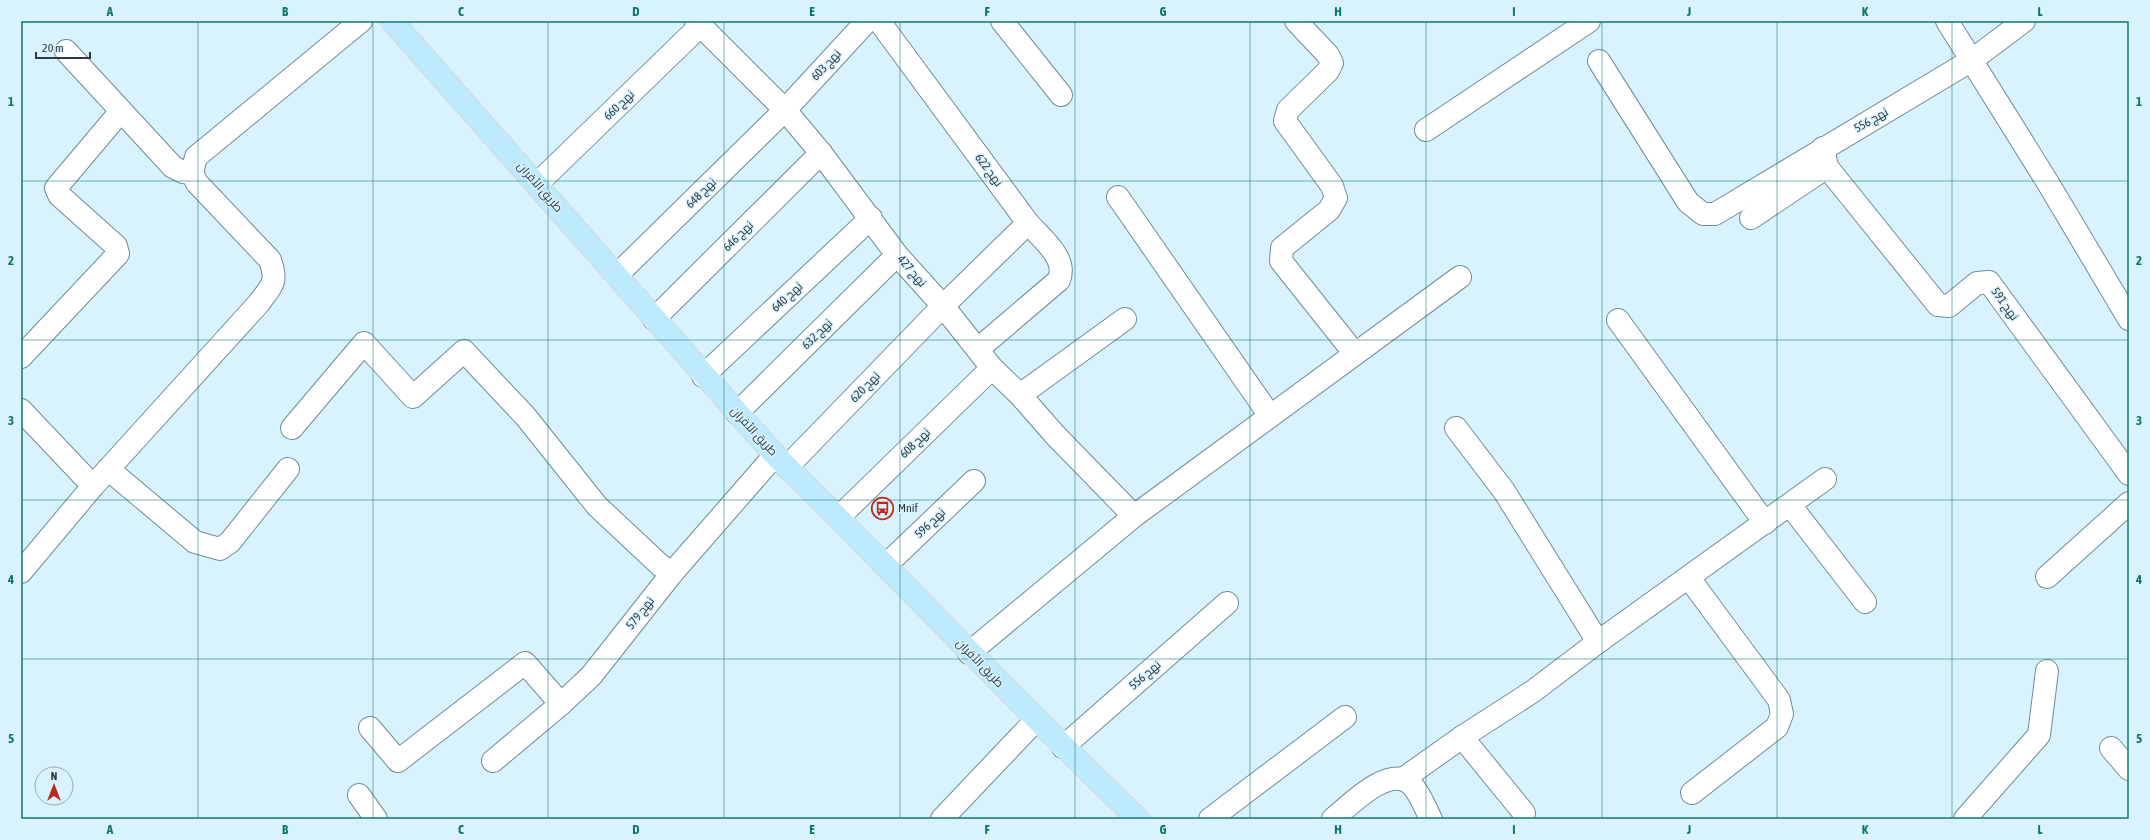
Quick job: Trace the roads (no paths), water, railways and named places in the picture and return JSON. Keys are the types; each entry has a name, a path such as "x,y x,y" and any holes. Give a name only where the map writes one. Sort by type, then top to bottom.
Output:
{"main road":[{"name":"طريق الأفران","path":"392,21 617,275 703,376 781,461 839,517 969,653 1138,819"}],"street":[{"path":"21,572 93,486 258,303 274,282 274,270 270,260 197,182 192,173 196,158 362,21"},
{"name":"نهج 603","path":"785,110 867,21"},
{"name":"نهج 622","path":"879,21 1028,223 1059,260 1062,270 1059,280 978,349"},
{"path":"1002,21 1061,95"},
{"path":"1296,21 1328,55 1332,63 1328,71 1288,110 1285,121 1332,186 1336,198 1330,210 1282,248 1281,261 1355,354"},
{"path":"1426,130 1589,21"},
{"path":"1947,21 2048,182 2129,319"},
{"name":"نهج 556","path":"1598,61 1688,202 1703,214 1715,214 1825,157 1972,60 2024,21"},
{"name":"نهج 660","path":"537,184 698,24"},
{"name":"نهج 427","path":"698,24 785,110 821,153 897,255 943,306 992,368 1020,395 1056,436 1134,516"},
{"path":"66,51 173,166 183,172 192,173"},
{"name":"نهج 648","path":"617,275 785,110"},
{"path":"21,357 118,254 116,246 59,195 56,188 121,111"},
{"name":"نهج 646","path":"654,318 821,153"},
{"path":"1751,218 1825,157"},
{"name":"نهج 591","path":"1825,157 1938,305 1949,306 1977,283 1988,282 2129,474"},
{"path":"1118,197 1270,416"},
{"name":"نهج 640","path":"703,376 870,218"},
{"path":"943,306 1028,223"},
{"name":"نهج 632","path":"737,413 897,255"},
{"path":"969,653 1134,516 1460,277"},
{"name":"نهج 620","path":"781,461 943,306"},
{"path":"1020,395 1125,319"},
{"path":"1618,320 1765,523"},
{"path":"292,428 364,343 413,397 464,351 526,417 597,506 661,566 673,572"},
{"name":"نهج 608","path":"839,517 992,368"},
{"path":"21,410 93,486"},
{"path":"1456,428 1504,491 1598,642"},
{"name":"نهج 579","path":"494,761 561,704 591,676 673,572 781,461"},
{"path":"108,469 195,542 220,549 230,542 288,469"},
{"path":"1403,779 1462,737 1532,692 1598,642 1826,479"},
{"name":"نهج 596","path":"886,565 974,481"},
{"path":"2047,577 2129,503"},
{"path":"1790,505 1865,602"},
{"path":"1689,578 1779,700 1782,714 1777,727 1692,793"},
{"name":"نهج 556","path":"1063,747 1227,603"},
{"path":"370,728 398,761 525,663 561,704"},
{"path":"1965,819 2039,735 2047,671"},
{"path":"1210,819 1345,717"},
{"path":"942,819 1036,720"},
{"path":"1462,737 1524,813"},
{"path":"2111,748 2129,769"},
{"path":"1333,819 1371,788 1387,780 1396,778 1403,779 1417,791 1431,819"},
{"path":"359,795 376,819"}],"place":[{"name":"Mnif","path":"882,508"}]}
